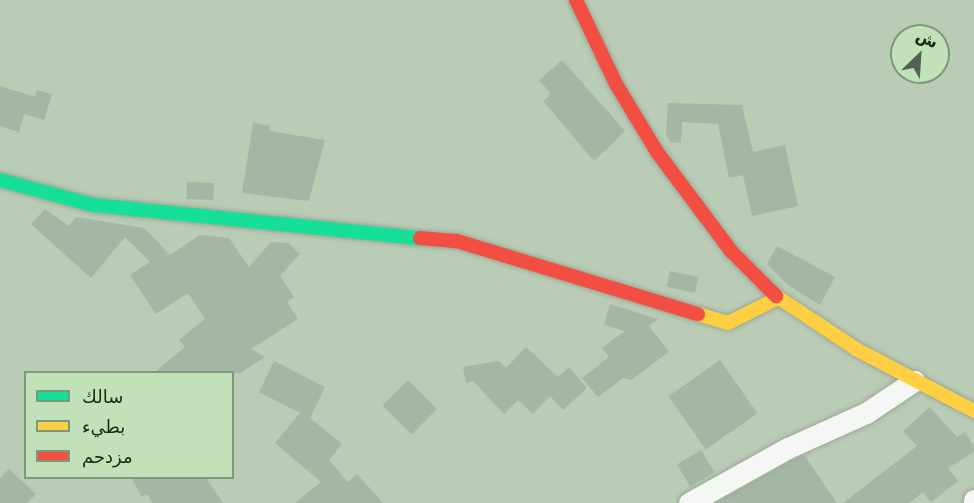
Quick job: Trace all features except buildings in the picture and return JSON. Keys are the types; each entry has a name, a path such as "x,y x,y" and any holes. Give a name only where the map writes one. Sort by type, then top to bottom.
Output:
{"street":[{"path":"576,0 616,84 657,152 730,251 778,298 855,349 974,411"},
{"path":"0,180 93,205 224,221 457,241 728,323 778,298"},
{"path":"689,503 788,448 866,413 915,381"}],"traffic: fast":[{"path":"0,180 93,205 420,238"}],"traffic: slow":[{"path":"776,296 856,349 974,411"},
{"path":"698,314 728,323 778,298"}],"traffic: jam":[{"path":"576,0 616,84 657,152 731,251 776,296"},
{"path":"420,238 457,241 698,314"}]}
